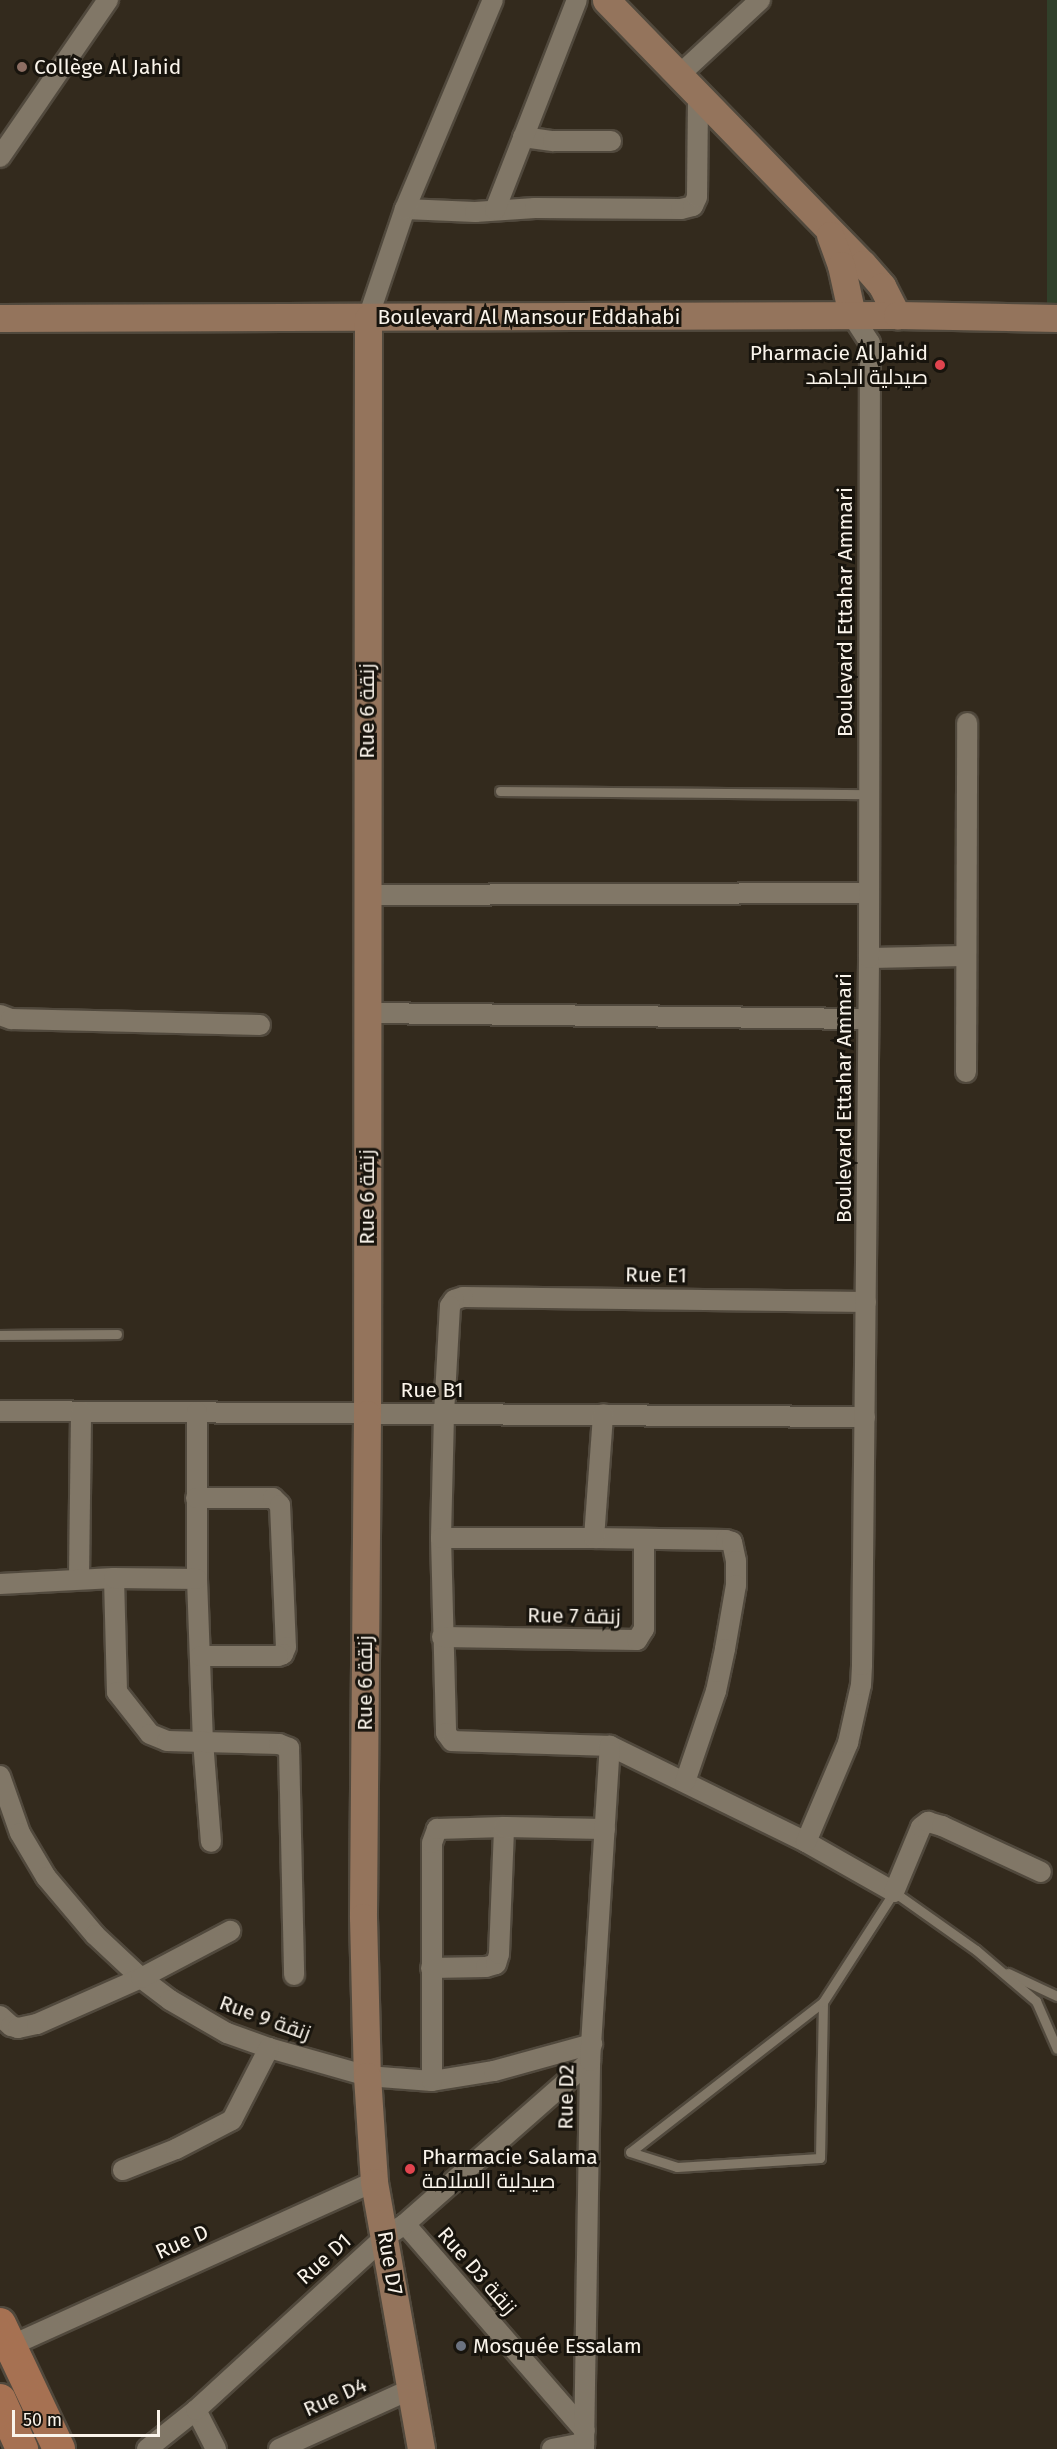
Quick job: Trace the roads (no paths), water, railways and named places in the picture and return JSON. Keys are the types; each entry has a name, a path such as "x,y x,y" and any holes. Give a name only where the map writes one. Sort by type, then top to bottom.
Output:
{"main road":[{"path":"5,2335 59,2449"},
{"path":"0,2400 22,2449"}],"street":[{"path":"0,157 108,0"},
{"path":"368,318 405,209 493,0"},
{"path":"495,210 577,0"},
{"path":"606,0 882,286 897,315 870,343 852,315 841,265 828,231"},
{"path":"678,76 760,0"},
{"path":"405,209 681,209 693,206 697,197 698,97"},
{"path":"524,137 553,141 611,141"},
{"name":"Boulevard Al Mansour Eddahabi","path":"0,318 852,315 1057,318"},
{"name":"Rue 6 زنقة","path":"367,2076 363,1917 367,1414 368,318"},
{"name":"Boulevard Ettahar Ammari","path":"806,1842 848,1743 861,1685 869,957 870,343"},
{"path":"966,1072 967,723"},
{"path":"367,895 869,893"},
{"path":"869,957 966,956"},
{"path":"367,1013 868,1019"},
{"path":"0,1015 11,1019 260,1025"},
{"name":"Rue E1","path":"444,1414 450,1306 453,1300 463,1297 866,1302"},
{"name":"Rue B1","path":"0,1411 865,1417"},
{"path":"79,1579 81,1412"},
{"path":"197,1412 197,1579 203,1741 211,1842"},
{"path":"444,1414 441,1538 442,1637 446,1728 452,1741 610,1746 806,1842 894,1892 921,1827 928,1822 942,1826 1041,1872"},
{"path":"594,1538 603,1414"},
{"path":"196,1498 273,1498 280,1505 286,1647 283,1654 278,1656 200,1656"},
{"path":"441,1538 594,1538 726,1540 732,1542 735,1552 736,1585 725,1649 716,1691 685,1782"},
{"name":"Rue 7 زنقة","path":"442,1637 637,1640 644,1629 644,1539"},
{"path":"0,1584 114,1578 197,1579"},
{"path":"114,1578 116,1686 119,1697 150,1734 158,1739 279,1744 289,1748 294,1975"},
{"name":"Rue D2","path":"584,2441 591,2053 610,1746"},
{"name":"Rue 9 زنقة","path":"0,1776 20,1833 46,1877 95,1935 141,1978 202,2020 226,2033 268,2048 367,2076 432,2081 494,2072 591,2053"},
{"path":"431,1968 486,1967 496,1964 500,1954 504,1827"},
{"path":"432,2081 432,1842 435,1833 441,1828 605,1829"},
{"path":"0,2016 11,2026 26,2028 141,1978 230,1931"},
{"path":"123,2170 176,2149 232,2120 268,2048"},
{"name":"Rue D1","path":"147,2449 196,2410 591,2053"},
{"name":"Rue D7","path":"367,2076 374,2182 395,2231 411,2389 421,2449"},
{"name":"Rue D","path":"5,2335 374,2182"},
{"name":"Rue D3 زنقة","path":"395,2231 584,2441"},
{"name":"Rue D4","path":"279,2449 411,2389"},
{"path":"196,2410 216,2449"},
{"path":"552,2449 584,2441"}],"lane":[{"path":"500,792 868,794"},
{"path":"0,1335 117,1334"},
{"path":"823,2002 820,2158 676,2168 630,2152 823,2002 894,1892 998,1968 1036,2001 1057,2049"},
{"path":"998,1968 1057,1995"}],"place":[{"name":"Collège Al Jahid","path":"22,67"},
{"name":"Pharmacie Al Jahid صيدلية الجاهد","path":"940,365"},
{"name":"Pharmacie Salama صيدلية السلامة","path":"410,2169"},
{"name":"Mosquée Essalam","path":"461,2346"}]}
